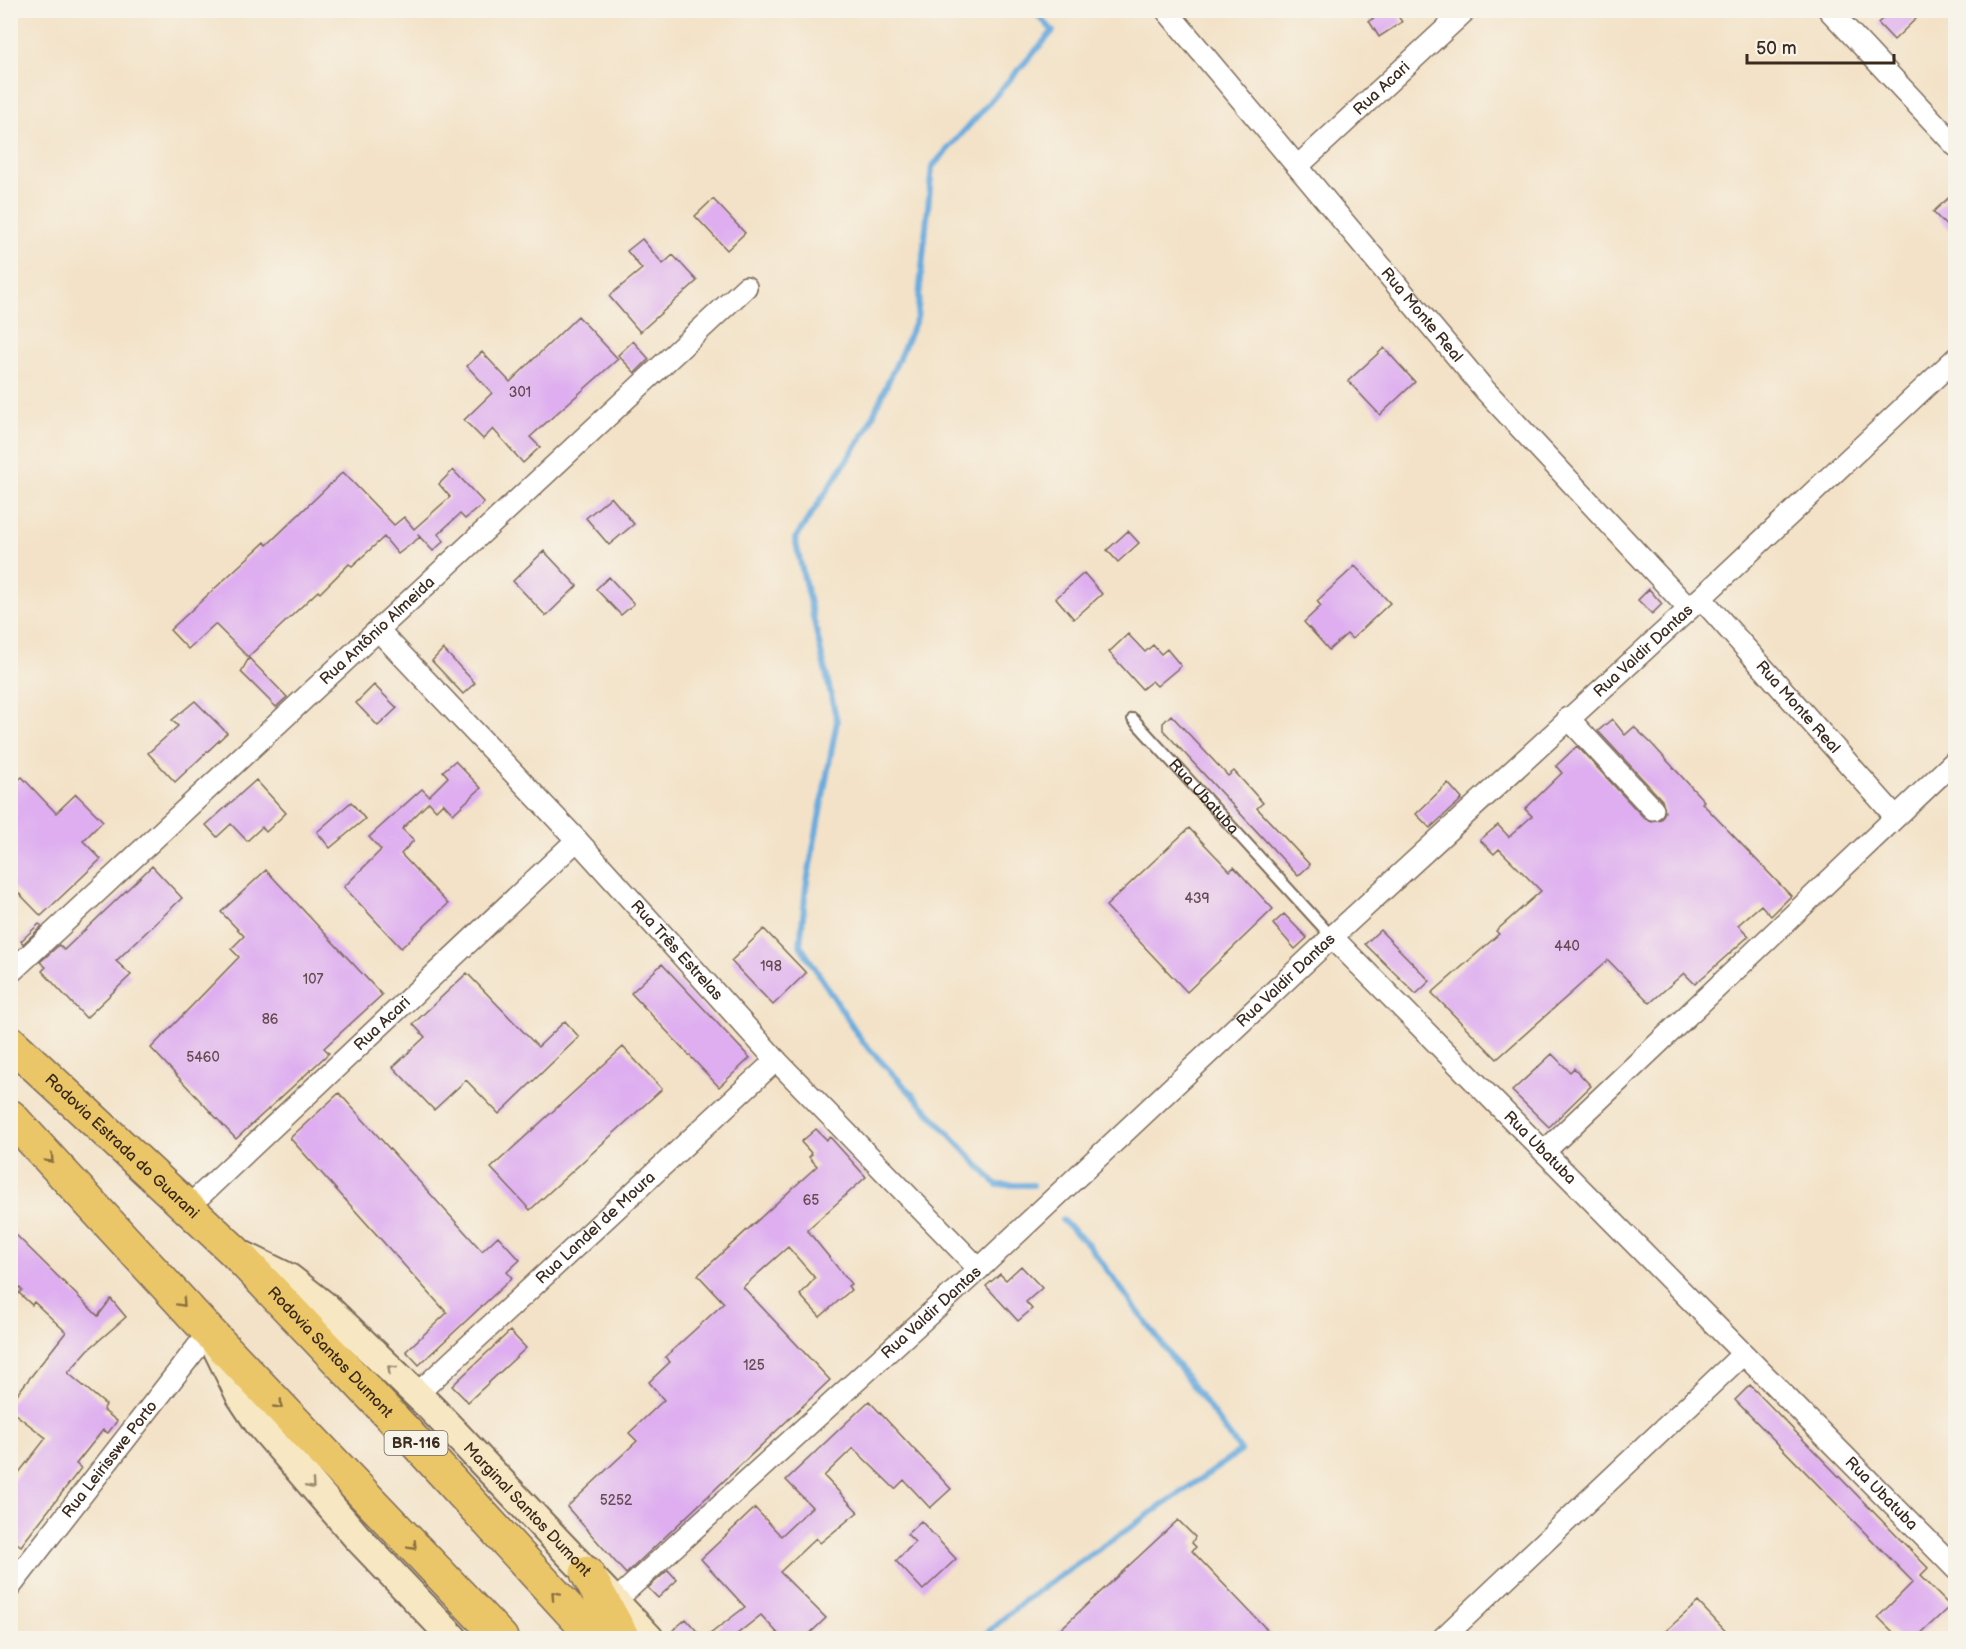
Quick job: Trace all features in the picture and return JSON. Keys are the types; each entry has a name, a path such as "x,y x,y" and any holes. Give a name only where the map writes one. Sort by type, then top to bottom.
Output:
{"highway":[{"name":"Rodovia Estrada do Guarani","path":"10,1042 234,1251"},
{"path":"10,1116 209,1332 501,1638"},
{"name":"Rodovia Santos Dumont","path":"234,1251 406,1432 595,1638"},
{"path":"587,1573 623,1638"}],"main road":[{"name":"Marginal Santos Dumont","path":"234,1251 267,1266 310,1293 417,1394 649,1638"},
{"path":"209,1332 240,1395 258,1422 357,1537 453,1638"}],"street":[{"name":"Rua Monte Real","path":"1166,10 1484,389 1695,604 1895,816"},
{"name":"Rua Acari","path":"1298,166 1466,10"},
{"path":"1829,10 1956,146"},
{"name":"Rua Antônio Almeida","path":"11,972 746,287"},
{"name":"Rua Valdir Dantas","path":"615,1601 979,1269 1332,937 1568,718 1695,604 1956,358"},
{"name":"Rua Três Estrelas","path":"378,630 577,840 776,1060 979,1269"},
{"path":"1568,718 1653,808"},
{"path":"1544,1152 1956,760"},
{"name":"Rua Acari","path":"188,1207 577,840"},
{"name":"Rua Ubatuba","path":"1332,937 1956,1569"},
{"name":"Rua Landel de Moura","path":"417,1394 776,1060"},
{"name":"Rua Leirisswe Porto","path":"10,1587 209,1332"},
{"path":"1443,1638 1743,1354"}],"lane":[{"name":"Rua Ubatuba","path":"1133,719 1332,937"}],"building":[{"path":"1386,10 1394,10 1402,22 1379,37 1369,21"},
{"path":"1876,10 1925,10 1894,40 1878,23 1883,18"},
{"path":"1956,191 1956,236 1933,212"},
{"path":"713,199 745,233 727,250 695,216"},
{"path":"642,239 663,264 673,255 697,281 640,332 609,296 642,269 627,251"},
{"path":"578,316 618,359 530,437 540,447 523,463 493,429 483,439 464,420 492,393 467,366 482,352 510,382"},
{"path":"633,341 649,359 635,373 618,355"},
{"path":"1384,348 1415,382 1380,415 1348,381"},
{"path":"453,470 484,503 465,519 460,514 438,534 444,541 433,551 420,537 398,554 384,537 352,566 349,564 320,593 318,591 248,657 215,624 188,649 170,630 265,542 267,545 343,472 394,525 404,517 414,529 450,497 439,484"},
{"path":"611,497 634,524 609,545 586,518"},
{"path":"1128,531 1139,543 1118,562 1107,550"},
{"path":"544,551 577,586 546,616 513,581"},
{"path":"1355,566 1390,603 1352,639 1347,634 1329,650 1304,622 1321,606 1317,601"},
{"path":"1084,573 1102,594 1074,619 1056,598"},
{"path":"609,577 634,604 621,615 596,589"},
{"path":"1649,589 1662,604 1652,614 1638,600"},
{"path":"1128,634 1145,652 1153,645 1161,654 1167,649 1181,666 1157,686 1152,681 1142,689 1109,652"},
{"path":"443,649 475,683 463,694 432,661"},
{"path":"249,658 287,697 276,707 241,672"},
{"path":"374,685 397,708 378,726 356,703"},
{"path":"195,701 227,733 175,782 148,753 178,726 172,720"},
{"path":"1171,715 1228,776 1234,771 1263,803 1257,808 1310,865 1298,876 1163,730 1163,723"},
{"path":"1612,719 1625,735 1634,727 1651,743 1704,801 1702,803 1791,896 1771,916 1761,905 1738,925 1749,936 1695,984 1684,973 1650,1003 1608,960 1497,1059 1432,993 1499,934 1496,931 1541,891 1499,849 1494,854 1480,840 1498,825 1509,837 1532,816 1525,809 1562,773 1556,766 1577,746 1644,818 1650,821 1661,819 1665,812 1662,800 1598,731"},
{"path":"455,761 481,788 453,814 443,803 436,810 429,802 402,829 414,840 401,854 448,904 401,948 344,887 381,850 369,837 422,789 429,796 448,777 443,771"},
{"path":"22,777 56,813 76,794 103,821 83,841 101,859 41,916 10,884 10,787"},
{"path":"256,780 286,813 266,832 262,827 247,841 231,824 217,837 206,825"},
{"path":"1448,783 1462,799 1430,828 1416,814"},
{"path":"351,802 365,819 330,848 317,832"},
{"path":"1189,828 1230,871 1234,867 1273,909 1187,992 1106,906"},
{"path":"152,866 182,898 116,961 131,975 86,1018 42,971 46,967 40,962 59,945 64,950"},
{"path":"266,870 382,995 324,1048 329,1053 236,1139 151,1048 239,957 231,949 244,936 221,912"},
{"path":"1284,914 1307,938 1295,949 1273,924"},
{"path":"39,924 42,926 23,944 21,941"},
{"path":"764,929 806,973 773,1005 731,961"},
{"path":"1380,930 1430,981 1416,994 1365,944"},
{"path":"662,964 750,1058 719,1087 631,993"},
{"path":"467,973 538,1047 565,1021 579,1037 499,1114 466,1080 434,1110 393,1067 425,1037 413,1024"},
{"path":"623,1047 662,1089 530,1210 491,1168"},
{"path":"1552,1054 1570,1072 1574,1068 1591,1086 1549,1127 1512,1091"},
{"path":"339,1093 482,1251 498,1236 520,1260 507,1272 512,1278 419,1365 406,1351 447,1313 290,1138"},
{"path":"816,1129 827,1140 830,1137 866,1177 807,1230 851,1284 848,1286 851,1290 820,1317 800,1295 815,1278 788,1247 743,1287 830,1380 626,1574 567,1507 637,1441 629,1433 664,1400 649,1382 670,1362 665,1357 724,1303 698,1275 817,1166 809,1157 812,1154 801,1142"},
{"path":"10,1229 98,1316 111,1299 126,1317 88,1350 68,1373 106,1405 103,1410 117,1421 108,1433 103,1430 76,1464 81,1468 21,1546 10,1538 10,1484 46,1438 10,1410 10,1403 66,1332 34,1302 32,1305 19,1293 22,1290 10,1279"},
{"path":"1021,1266 1042,1288 1026,1302 1032,1309 1018,1321 986,1286 1000,1274 1006,1280"},
{"path":"510,1331 526,1348 468,1402 452,1386"},
{"path":"1750,1385 1928,1568 1920,1576 1950,1606 1916,1638 1899,1638 1878,1617 1913,1582 1735,1400"},
{"path":"869,1401 951,1489 930,1508 904,1480 895,1489 853,1448 824,1476 858,1512 820,1543 816,1538 780,1572 826,1618 805,1638 782,1638 761,1615 732,1638 705,1638 745,1607 701,1559 755,1508 781,1536 812,1507 786,1480"},
{"path":"1178,1520 1195,1537 1192,1543 1196,1547 1192,1551 1275,1638 1051,1638"},
{"path":"921,1521 956,1559 923,1590 896,1561 915,1542 907,1534"},
{"path":"668,1570 677,1580 658,1598 648,1588"},
{"path":"1698,1602 1732,1638 1658,1638"},
{"path":"686,1619 703,1638 679,1638 672,1631"}],"waterway":[{"path":"1033,10 1053,31 932,167 917,318 866,431 795,539 837,721 806,887 800,945 862,1041 997,1185 1033,1185"},
{"path":"981,1638 1025,1600 1241,1451 1088,1244 1062,1220"}]}
